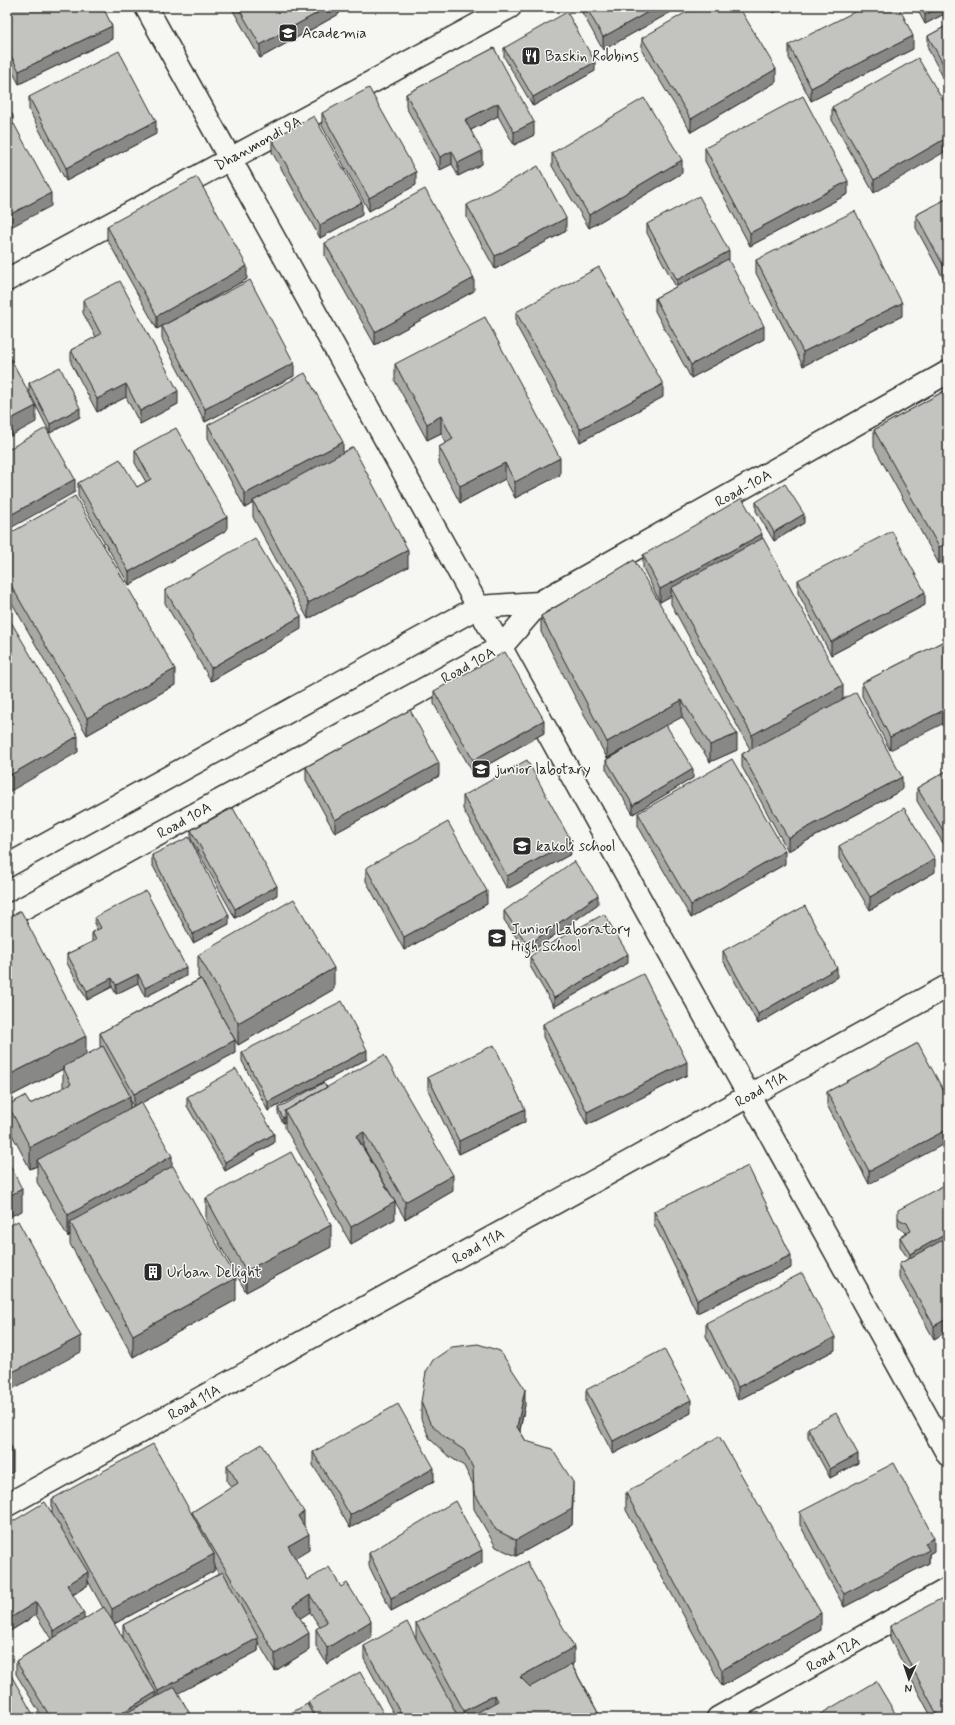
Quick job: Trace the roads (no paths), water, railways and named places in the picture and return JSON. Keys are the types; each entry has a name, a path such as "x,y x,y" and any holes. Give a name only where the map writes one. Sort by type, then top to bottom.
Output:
{"street":[{"path":"146,7 948,1455"},
{"name":"Dhanmondi 9A","path":"7,280 510,7"},
{"name":"Road-10A","path":"539,603 948,372"},
{"path":"7,866 478,607 539,603"},
{"name":"Road 10A","path":"7,917 501,647 539,603"},
{"name":"Road 11A","path":"7,1505 948,986"},
{"name":"Road 12A","path":"718,1718 948,1589"}],"place":[{"name":"Academia","path":"288,33"},
{"name":"Baskin Robbins","path":"531,56"},
{"name":"junior labotary","path":"481,769"},
{"name":"kakoli school","path":"522,846"},
{"name":"Junior Laboratory High School","path":"497,938"},
{"name":"Urban Delight","path":"153,1272"}]}
